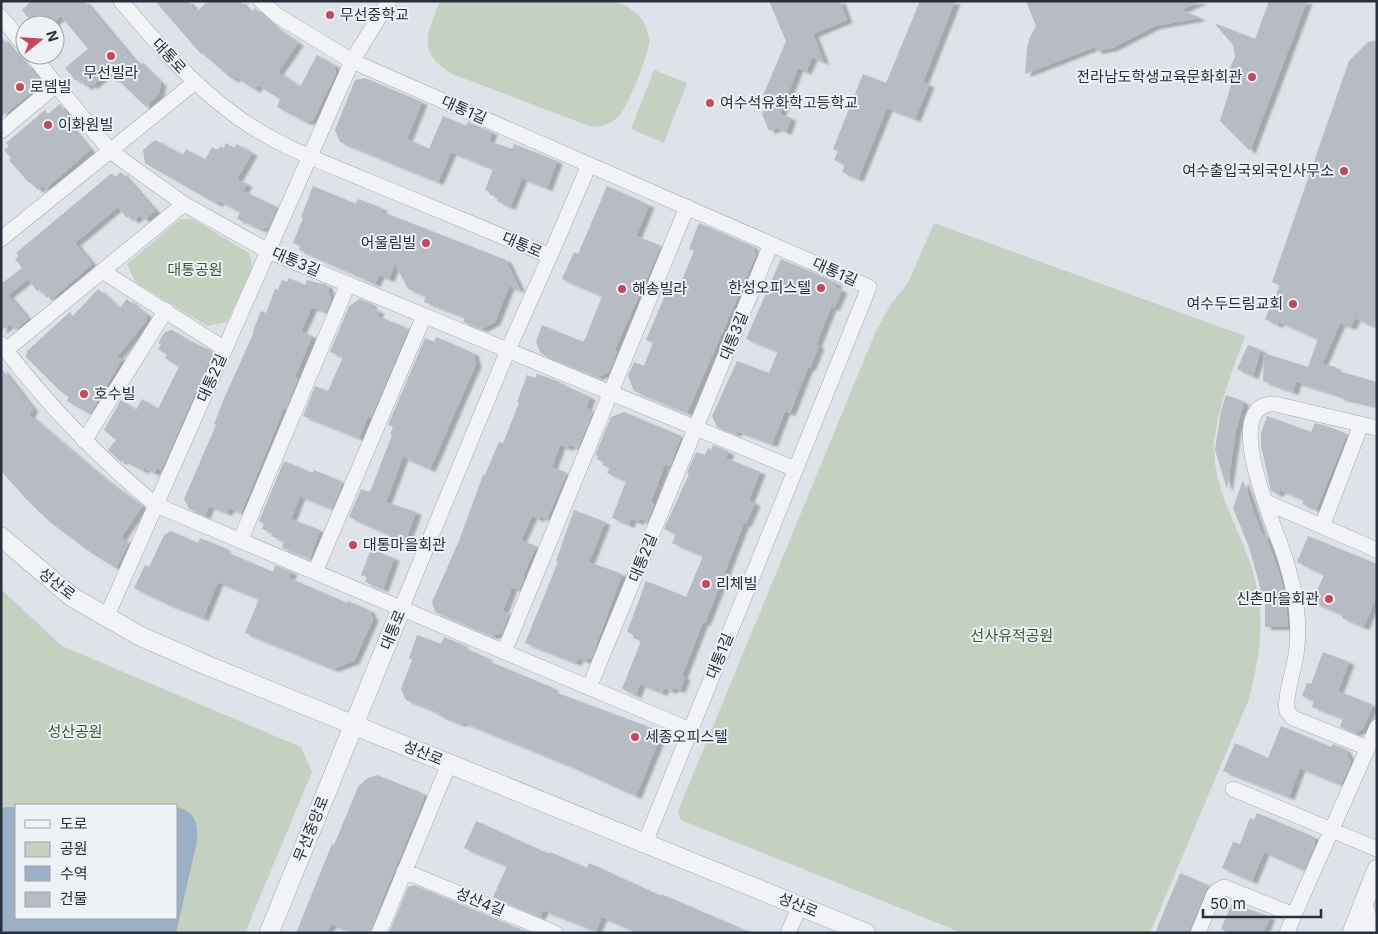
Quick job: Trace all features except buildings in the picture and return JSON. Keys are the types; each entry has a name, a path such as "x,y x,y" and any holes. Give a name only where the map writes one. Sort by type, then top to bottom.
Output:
{"street":[{"name":"대통로","path":"121,1 164,52 194,83 267,137 310,157 550,256 508,350 353,725"},
{"name":"대통1길","path":"261,1 278,16 352,61 869,287 645,843"},
{"name":"대통2길","path":"106,618 352,61 389,1"},
{"path":"2,21 15,35"},
{"name":"대통3길","path":"40,65 110,151 184,204 268,251 796,469"},
{"path":"1,239 194,83"},
{"path":"1,131 56,85"},
{"path":"550,256 589,165"},
{"path":"184,204 102,271 3,347 42,396 84,441 156,505 690,730"},
{"path":"504,652 687,207"},
{"name":"대통3길","path":"696,428 771,244"},
{"path":"102,271 225,349"},
{"path":"240,541 348,284"},
{"path":"84,441 166,310"},
{"path":"315,572 424,316"},
{"path":"1368,748 1294,718 1287,711 1287,701 1297,653 1297,611 1285,558 1255,472 1250,444 1253,416 1256,410 1261,406 1275,404 1377,428"},
{"path":"1322,526 1361,425"},
{"name":"대통2길","path":"590,688 696,428"},
{"path":"1266,502 1377,550"},
{"name":"성산로","path":"1,537 72,597 140,636 206,665 866,933"},
{"name":"무선중앙로","path":"269,933 353,725"},
{"path":"1287,933 1377,727"},
{"path":"378,933 449,764"},
{"path":"1232,789 1377,849"},
{"path":"1371,933 1370,906 1377,869"},
{"name":"성산4길","path":"404,871 555,933"},
{"path":"1198,933 1214,894 1224,887 1294,915"},
{"path":"788,933 800,906"},
{"path":"1352,933 1370,906"}],"green space":[{"path":"440,1 615,1 628,7 642,19 647,31 649,45 643,66 624,110 611,122 592,127 452,74 433,58 429,49 428,41 431,23"},
{"path":"654,70 687,83 664,143 631,129"},
{"name":"대통공원","path":"180,219 193,219 249,253 253,267 227,322 207,326 135,282 127,264"},
{"name":"선사유적공원","path":"934,223 1245,336 1221,406 1214,447 1215,464 1222,492 1248,557 1258,594 1260,628 1257,662 1249,699 1150,933 962,933 681,820 678,811 876,331 891,304 908,283"},
{"name":"성산공원","path":"1,589 62,646 301,747 312,772 245,933 1,933"}],"water":[{"path":"15,807 15,919 178,919 178,808 187,811 196,824 197,841 176,933 1,933 1,808"}],"place":[{"name":"무선중학교","path":"330,15"},
{"name":"무선빌라","path":"111,56"},
{"name":"전라남도학생교육문화회관","path":"1252,77"},
{"name":"로뎀빌","path":"20,87"},
{"name":"여수석유화학고등학교","path":"710,103"},
{"name":"이화원빌","path":"48,125"},
{"name":"여수출입국외국인사무소","path":"1344,171"},
{"name":"어울림빌","path":"426,243"},
{"name":"한성오피스텔","path":"821,288"},
{"name":"해송빌라","path":"622,289"},
{"name":"여수두드림교회","path":"1293,304"},
{"name":"호수빌","path":"84,394"},
{"name":"대통마을회관","path":"353,545"},
{"name":"리체빌","path":"706,584"},
{"name":"신촌마을회관","path":"1329,599"},
{"name":"세종오피스텔","path":"635,737"}]}
